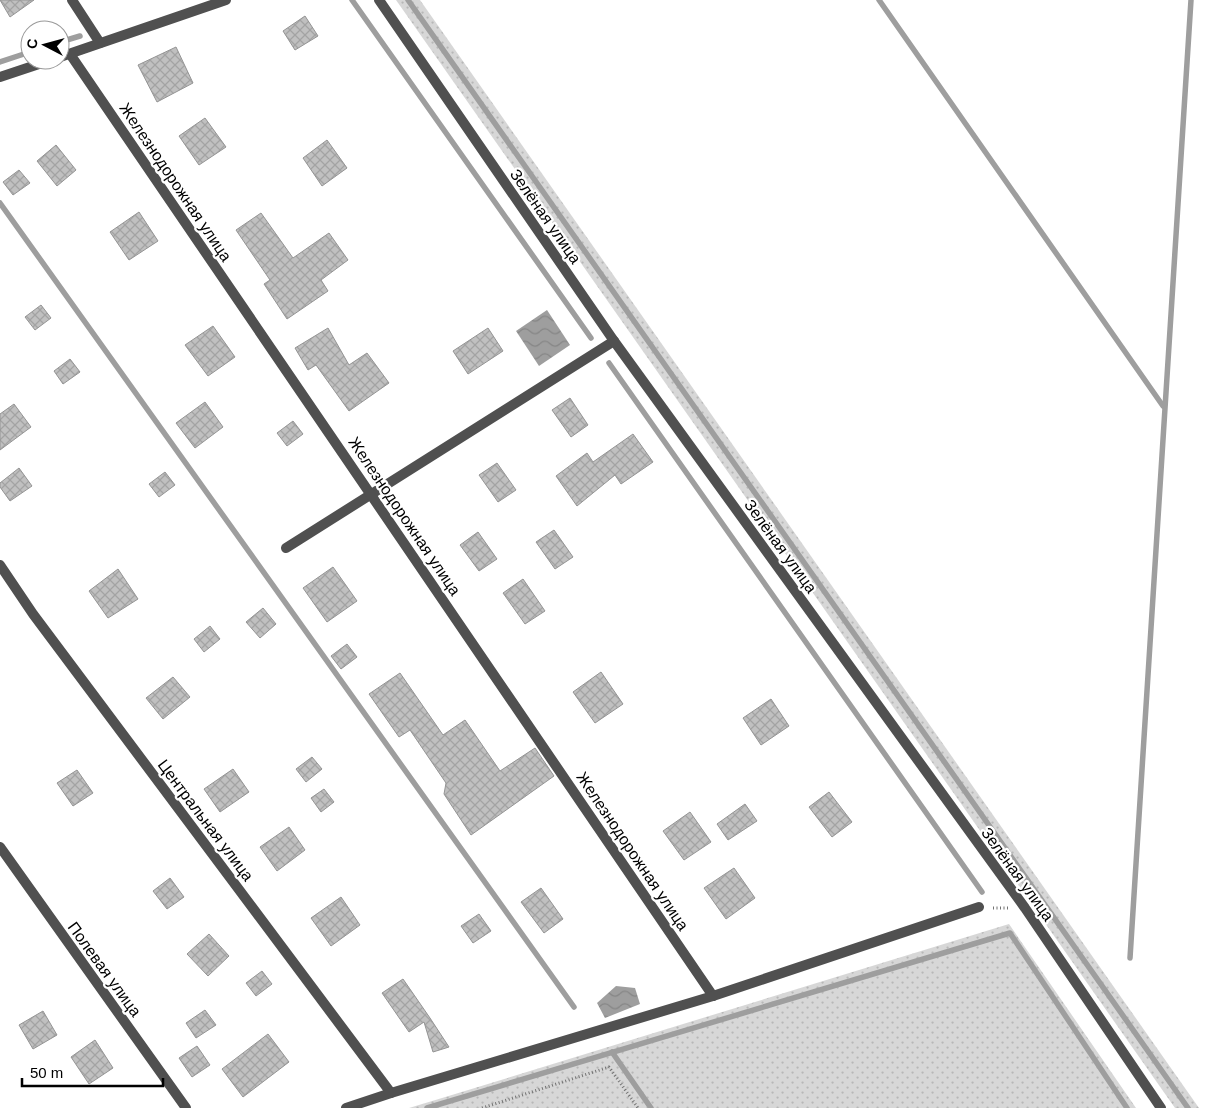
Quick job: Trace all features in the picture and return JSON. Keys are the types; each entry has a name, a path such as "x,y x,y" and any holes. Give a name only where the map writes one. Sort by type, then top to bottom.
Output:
{"street":[{"path":"72,0 100,43"},
{"path":"70,54 226,0"},
{"name":"Зелёная улица","path":"379,0 614,341 1025,908 1161,1108"},
{"name":"Железнодорожная улица","path":"70,54 713,996"},
{"path":"0,77 21,70"},
{"path":"286,548 614,341"},
{"name":"Центральная улица","path":"0,564 33,614 391,1092"},
{"name":"Полевая улица","path":"0,847 186,1108"},
{"path":"346,1108 391,1092 713,996 979,908"}],"path":[{"path":"979,908 1025,908"},
{"path":"482,1108 609,1066 638,1108"}],"shaded area":[{"path":"396,0 420,0 1199,1108 1175,1108"},
{"path":"1009,924 1136,1108 409,1108 442,1098"}],"water":[{"path":"547,310 570,345 539,366 516,331"},
{"path":"616,986 635,988 640,1004 605,1018 597,1003"}],"building":[{"path":"0,0 34,0 10,17"},
{"path":"305,16 318,36 295,50 283,31"},
{"path":"176,47 193,83 157,102 138,65"},
{"path":"205,118 226,147 199,165 179,136"},
{"path":"327,140 347,168 322,186 303,158"},
{"path":"56,145 76,170 57,186 37,161"},
{"path":"19,170 30,183 13,195 3,182"},
{"path":"139,212 158,241 129,260 110,232"},
{"path":"261,213 293,258 329,233 348,260 321,280 328,291 287,319 264,284 270,280 236,230"},
{"path":"41,305 51,318 35,330 25,317"},
{"path":"213,326 235,357 208,376 185,345"},
{"path":"328,328 349,365 367,353 389,383 349,411 316,365 308,370 295,348"},
{"path":"488,328 503,351 468,374 453,351"},
{"path":"70,359 80,372 63,384 54,371"},
{"path":"570,398 588,425 571,437 552,410"},
{"path":"205,402 223,427 195,448 176,423"},
{"path":"14,404 31,427 0,450 0,414"},
{"path":"293,421 303,434 287,446 277,433"},
{"path":"633,434 653,462 621,484 615,475 577,506 556,476 587,453 593,462"},
{"path":"497,463 516,490 498,502 479,475"},
{"path":"19,468 32,486 10,501 0,487 0,483"},
{"path":"165,472 175,485 159,497 149,484"},
{"path":"554,530 573,557 555,569 536,542"},
{"path":"478,532 497,559 479,571 460,545"},
{"path":"333,567 357,601 327,622 303,588"},
{"path":"118,569 138,599 108,618 89,591"},
{"path":"523,579 545,611 525,624 503,593"},
{"path":"263,608 276,624 260,638 246,622"},
{"path":"210,626 220,639 204,652 194,639"},
{"path":"347,644 357,657 341,669 331,656"},
{"path":"601,672 623,704 595,723 573,692"},
{"path":"400,673 443,735 465,720 500,771 535,748 554,776 471,835 444,794 446,783 410,730 399,737 369,694"},
{"path":"173,677 190,697 163,719 146,698"},
{"path":"771,699 789,726 761,745 743,718"},
{"path":"312,757 322,769 306,782 296,769"},
{"path":"233,769 249,792 220,812 204,789"},
{"path":"77,770 93,793 73,806 57,783"},
{"path":"324,789 334,802 321,812 311,798"},
{"path":"829,792 852,822 832,837 809,807"},
{"path":"745,804 757,821 728,840 717,824"},
{"path":"690,812 711,842 684,860 663,831"},
{"path":"289,827 305,850 277,871 260,847"},
{"path":"734,868 755,898 726,919 704,888"},
{"path":"170,878 184,897 167,909 153,891"},
{"path":"541,888 563,919 544,933 521,902"},
{"path":"341,897 360,925 331,946 311,918"},
{"path":"479,914 491,931 473,943 461,926"},
{"path":"209,934 229,956 208,976 187,954"},
{"path":"262,971 272,984 256,996 246,983"},
{"path":"403,979 449,1047 433,1052 424,1022 409,1032 382,993"},
{"path":"205,1010 216,1025 196,1038 186,1023"},
{"path":"43,1011 57,1035 33,1049 19,1025"},
{"path":"268,1034 289,1062 243,1097 222,1069"},
{"path":"95,1040 113,1068 89,1084 71,1057"},
{"path":"197,1046 210,1065 192,1077 179,1058"}],"waterway":[{"path":"352,0 591,338"},
{"path":"408,0 1188,1108"},
{"path":"879,0 1163,406"},
{"path":"1130,958 1191,0"},
{"path":"70,39 80,36"},
{"path":"0,62 20,55"},
{"path":"0,203 574,1007"},
{"path":"609,363 982,892"},
{"path":"427,1108 1010,933 1127,1108"},
{"path":"612,1052 651,1108"}]}
